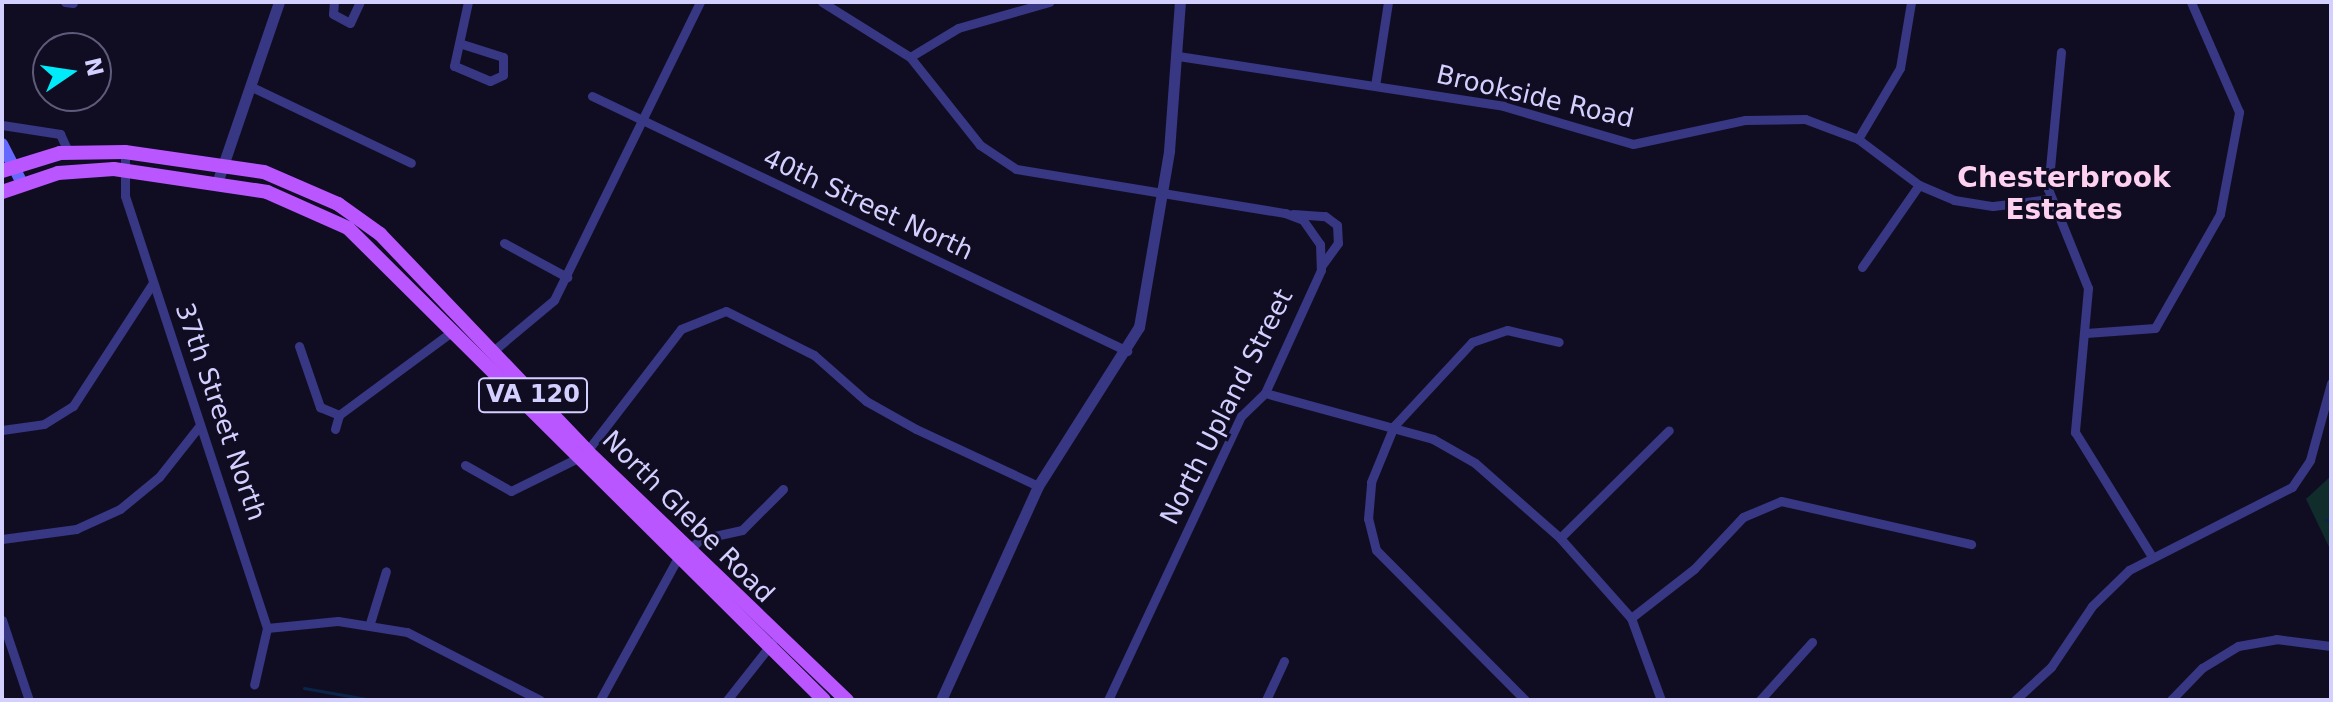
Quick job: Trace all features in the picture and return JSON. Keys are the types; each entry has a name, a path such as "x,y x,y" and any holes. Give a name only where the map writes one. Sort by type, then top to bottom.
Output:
{"main road":[{"path":"2,144 7,166 22,183"},
{"name":"North Glebe Road","path":"7,166 68,151 125,152 223,166 298,182 338,204 380,234 492,352 582,456"},
{"name":"North Glebe Road","path":"2,192 22,183 76,170 124,171 217,183 284,197 340,223 772,643 824,700"},
{"name":"North Glebe Road","path":"772,643 847,700"}],"street":[{"path":"217,183 279,2"},
{"path":"334,2 333,14 350,23 360,2"},
{"path":"462,44 503,57 503,75 490,81 454,66 462,44 468,2"},
{"path":"492,352 538,318 567,277 700,2"},
{"name":"North Upland Street","path":"822,2 910,57 980,145 1016,169 1161,196 1325,216 1337,225 1338,243 1322,265 1265,393 1241,416 1108,700"},
{"path":"910,57 958,28 1049,2"},
{"path":"941,700 1038,486 1127,351 1147,294 1178,56 1180,2"},
{"path":"1375,86 1388,2"},
{"path":"1858,139 1900,68 1911,2"},
{"path":"2086,333 2155,328 2220,214 2239,112 2191,2"},
{"path":"2061,52 2049,199 2086,273 2086,333 2073,403 2079,445 2151,555"},
{"name":"Brookside Road","path":"1178,56 1503,106 1613,142 1662,142 1785,116 1858,139 1919,185 1973,204 2049,199"},
{"path":"252,87 411,163"},
{"name":"40th Street North","path":"592,96 643,124 1127,351"},
{"path":"2,125 63,135 68,151"},
{"name":"37th Street North","path":"125,152 124,171 153,283 267,628"},
{"path":"1862,267 1919,185"},
{"path":"1285,213 1317,235 1322,265"},
{"path":"504,243 567,277"},
{"path":"2,430 44,424 73,406 153,283"},
{"path":"465,465 511,491 582,456 681,329 726,311 814,355 866,401 916,429 1038,486"},
{"path":"335,429 339,415 453,331"},
{"path":"1525,700 1376,550 1368,519 1371,482 1394,426 1483,336 1519,331 1559,342"},
{"path":"299,346 320,407 339,415"},
{"path":"2015,700 2051,667 2110,587 2151,555 2292,487 2310,460 2331,383"},
{"path":"1265,393 1394,426 1475,463 1560,538 1631,618 1661,700"},
{"path":"2,539 76,529 120,509 159,477 200,425"},
{"path":"1560,538 1669,430"},
{"path":"600,700 682,555 742,530 783,489"},
{"path":"1631,618 1694,569 1743,517 1769,504 1807,503 1971,544"},
{"path":"370,623 386,571"},
{"path":"2,620 29,700"},
{"path":"254,685 267,628 370,623 452,652 540,700"},
{"path":"2171,700 2202,668 2238,646 2276,639 2331,646"},
{"path":"1760,700 1812,642"},
{"path":"727,700 772,643"},
{"path":"1266,700 1284,661"}],"green space":[{"path":"2331,476 2331,551 2306,499"}],"waterway":[{"path":"2325,520 2331,520"},
{"path":"304,688 372,700"}],"district":[{"name":"Chesterbrook Estates","path":"2064,194"}]}
